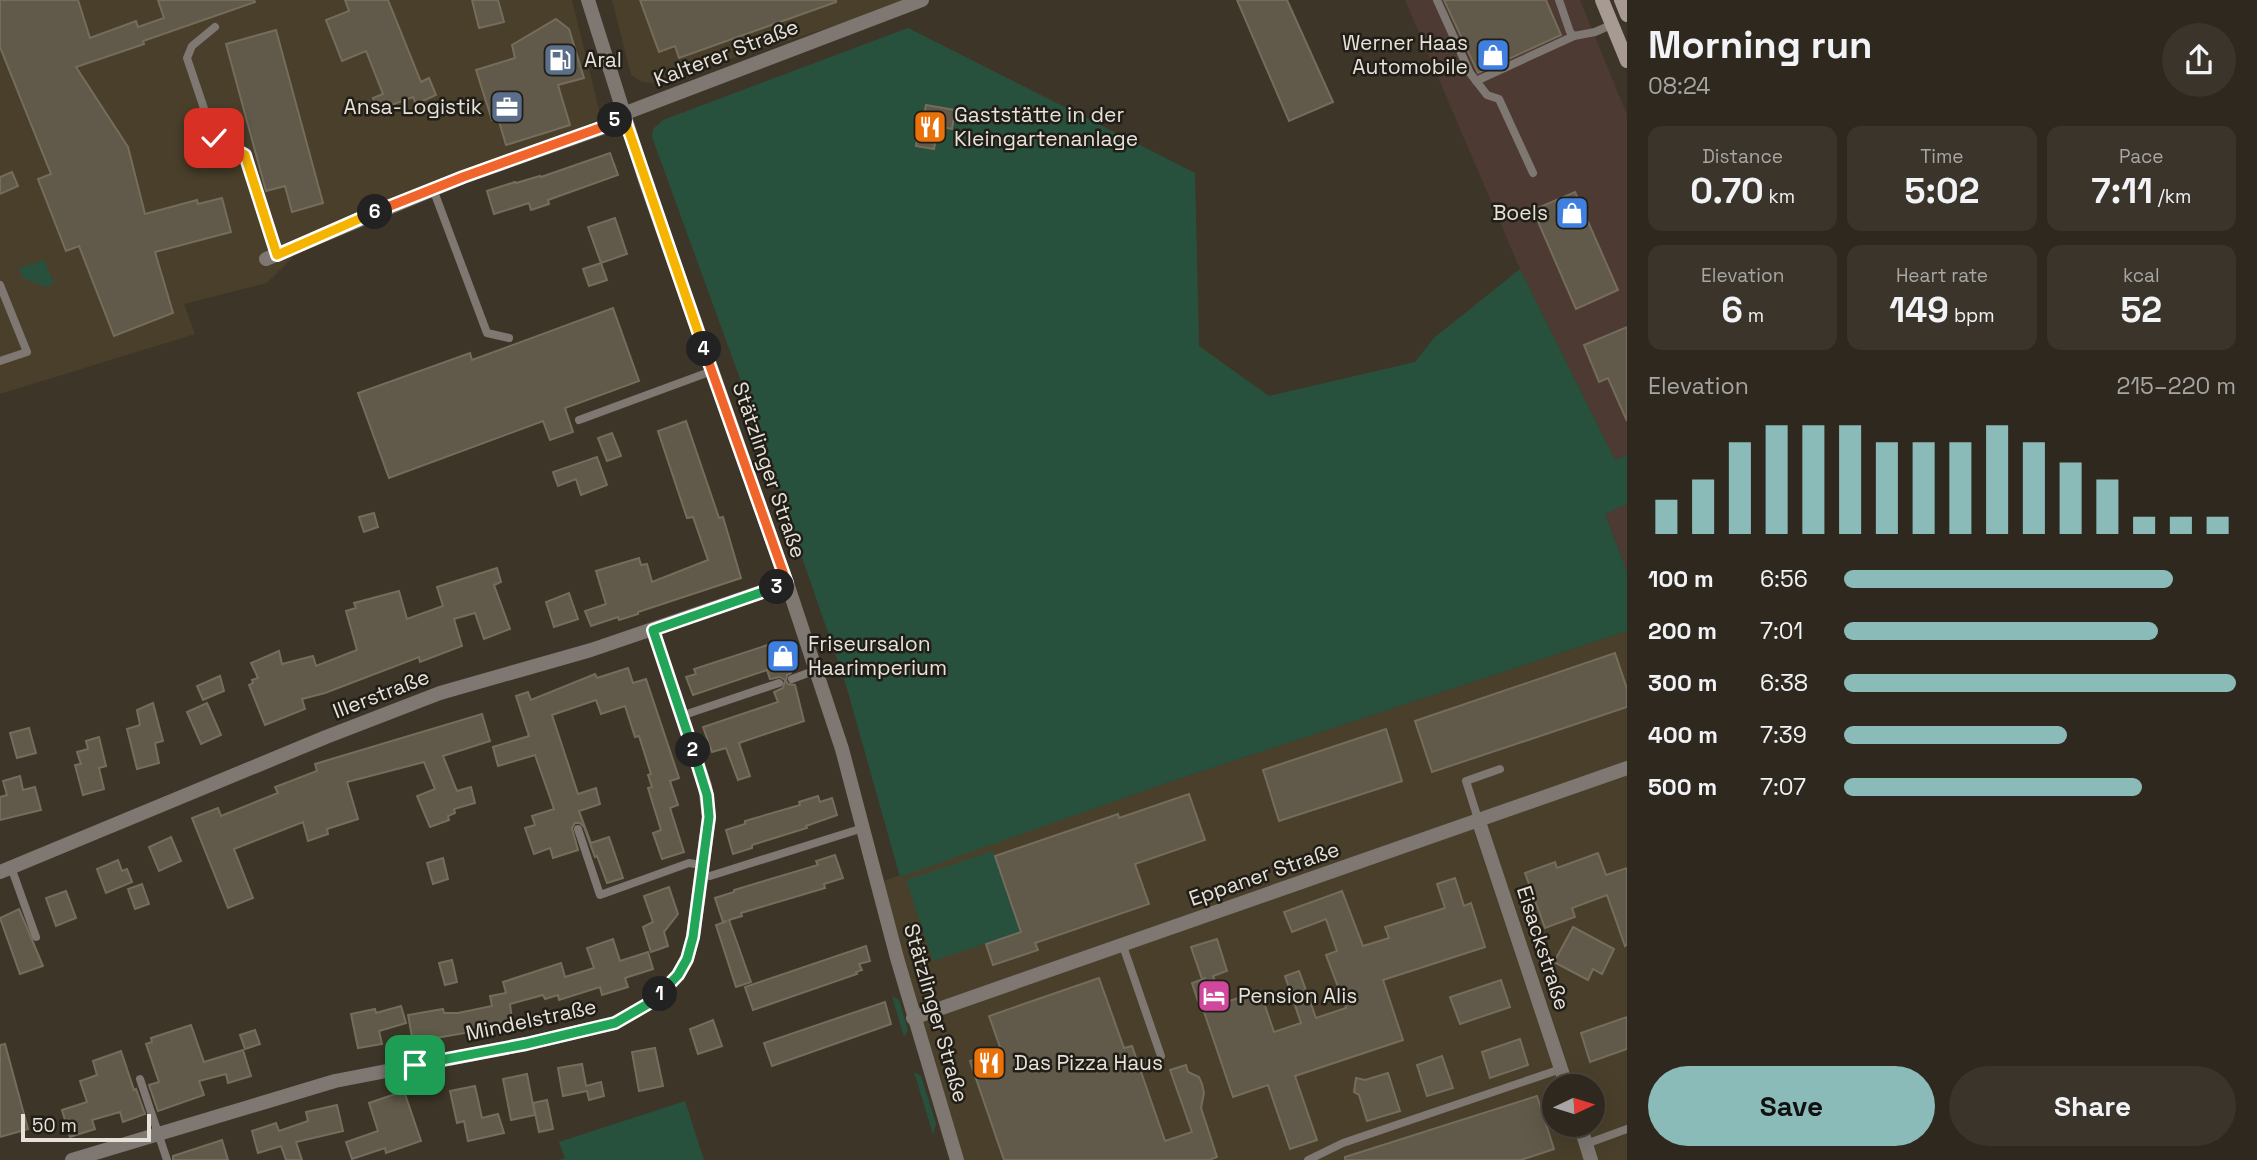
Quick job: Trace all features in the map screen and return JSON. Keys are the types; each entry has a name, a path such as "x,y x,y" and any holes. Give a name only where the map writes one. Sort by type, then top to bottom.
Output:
{"main road":[{"path":"1602,0 1627,61"},
{"path":"1621,0 1627,15"}],"street":[{"name":"Stätzlinger Straße","path":"588,0 623,114 787,583 842,749 914,1018 957,1160"},
{"name":"Kalterer Straße","path":"271,257 433,189 608,125 623,114 922,0"},
{"name":"Illerstraße","path":"6,869 308,744 440,693 591,650 787,583"},
{"name":"Mindelstraße","path":"72,1160 335,1081 526,1044 615,1023 653,1001 678,975 687,959 693,937 709,817 708,803 653,630"},
{"name":"Eppaner Straße","path":"914,1018 1627,768"},
{"name":"Eisackstraße","path":"1479,821 1563,1074"},
{"path":"1583,1138 1588,1155"}],"lane":[{"path":"1437,0 1470,73 1487,95 1499,99 1534,173"},
{"path":"1559,0 1570,32 1574,36"},
{"path":"1476,81 1574,36 1595,32 1611,25"},
{"path":"215,27 192,47 187,58 214,138 245,155 271,257"},
{"path":"433,189 487,334 509,338"},
{"path":"0,285 27,352 0,361"},
{"path":"579,420 712,371"},
{"path":"793,679 816,670"},
{"path":"681,716 779,683"},
{"path":"1479,821 1466,781 1500,769"},
{"path":"578,829 600,895 689,863 710,876 863,828"},
{"path":"6,869 36,937"},
{"path":"1123,946 1161,1056"},
{"path":"1308,1160 1343,1143 1561,1069"},
{"path":"140,1079 167,1160"},
{"path":"1588,1155 1627,1129"}],"shaded area":[{"path":"0,0 572,0 601,118 294,256 267,283 184,304 195,334 0,394"},
{"path":"612,0 917,0 654,83 642,82 631,75"},
{"path":"1405,0 1580,0 1627,115 1627,455 1615,460 1520,269"},
{"path":"1627,504 1627,571 1605,513"},
{"path":"1627,631 1627,1160 957,1160 878,883 1169,782"}],"green space":[{"path":"908,28 1195,173 1199,346 1269,396 1415,362 1434,338 1520,269 1615,460 1627,455 1627,504 1605,514 1627,571 1627,631 1169,782 900,877 846,685 750,406 652,137 653,129 663,120"},
{"path":"44,260 54,283 46,287 23,278 19,268"},
{"path":"993,851 1020,932 933,961 906,880"},
{"path":"892,996 899,1000 908,1030 904,1037"},
{"path":"914,1072 921,1076 936,1124 933,1134"},
{"path":"685,1101 704,1160 559,1160 565,1158 559,1142"}],"building":[{"path":"0,0 78,0 90,38 136,21 138,27 164,18 158,0 254,0 255,2 143,41 144,44 76,67 128,147 145,214 197,200 198,204 222,198 231,232 155,252 173,313 114,336 79,246 66,251 38,179 51,174 0,47"},
{"path":"345,0 388,0 421,82 429,78 436,95 416,104 413,97 378,110 373,98 383,94 366,51 342,61 326,20 349,11"},
{"path":"472,0 498,0 504,22 479,28"},
{"path":"640,0 836,2 679,58 675,46 659,52"},
{"path":"1237,0 1287,0 1333,102 1289,121"},
{"name":"Werner Haas Automobile","path":"1444,0 1546,0 1561,35 1478,73"},
{"path":"556,19 569,29 584,78 558,85 570,125 506,145 498,118 492,120 476,70 515,58 512,45"},
{"path":"276,30 323,203 292,212 285,186 266,191 226,44"},
{"name":"Gaststätte in der Kleingartenanlage","path":"926,105 955,110 952,129 938,126 934,149 916,146"},
{"path":"610,153 618,175 548,200 549,204 531,210 529,203 494,214 487,191 541,177"},
{"path":"12,172 18,186 0,194 0,177"},
{"path":"1575,192 1618,290 1576,309 1533,210"},
{"path":"615,218 627,254 601,263 588,227"},
{"path":"601,263 607,280 589,286 583,269"},
{"path":"613,308 639,381 565,408 573,432 550,440 543,421 389,478 358,393 470,353 472,360"},
{"path":"1627,327 1627,421 1608,378 1599,382 1584,345"},
{"path":"686,421 719,518 723,517 741,578 638,614 591,626 585,611 606,604 596,571 639,558 641,565 647,564 652,582 708,560 693,517 687,518 658,431"},
{"path":"612,433 621,456 607,461 598,438"},
{"path":"597,457 607,485 581,495 576,479 558,486 553,472"},
{"path":"374,513 378,527 364,532 359,517"},
{"path":"497,568 501,582 494,585 510,629 484,639 475,613 454,619 462,646 420,662 419,657 325,693 302,699 305,709 265,725 249,685 253,683 252,680 258,678 251,663 279,651 282,664 313,656 316,666 357,650 346,611 356,608 354,603 399,591 407,619 443,606 437,587"},
{"path":"569,593 578,619 554,627 546,602"},
{"path":"780,641 791,673 787,675 786,681 795,685 804,721 739,743 750,776 738,780 726,748 712,752 703,727 778,702 774,692 783,688 785,680 780,677 770,679 767,670 693,695 686,677 696,674 694,669"},
{"path":"1615,653 1627,689 1627,707 1432,772 1415,721"},
{"path":"628,668 633,683 646,679 679,778 670,781 678,805 670,808 684,852 662,859 653,833 661,830 648,788 652,787 648,775 651,774 639,736 635,737 625,706 601,714 596,700 552,715 578,794 596,788 600,804 579,811 591,843 609,837 623,878 607,883 580,823 575,823 572,828 578,850 553,858 550,848 534,854 525,828 535,825 532,816 554,809 535,755 498,766 493,747 529,736 516,696 528,692 531,700 595,674 597,678"},
{"path":"220,676 224,691 203,700 197,686"},
{"path":"153,703 163,741 155,743 159,763 137,769 127,729 140,725 137,710"},
{"path":"207,703 221,735 201,744 187,712"},
{"path":"482,714 490,741 443,756 457,791 471,787 475,803 454,809 455,813 448,816 449,820 430,827 417,796 435,789 424,762 347,782 358,819 327,829 328,834 308,841 303,822 234,849 253,898 228,908 192,818 218,808 221,816 278,793 275,787 317,771 315,764"},
{"path":"29,728 36,753 17,758 10,733"},
{"path":"1386,729 1402,781 1279,821 1263,770"},
{"path":"99,737 106,766 99,768 104,789 83,795 75,765 81,764 77,752 88,749 86,741"},
{"path":"20,776 23,790 35,787 41,810 0,820 0,797 7,795 3,781"},
{"path":"1189,794 1205,840 1135,864 1149,904 1035,943 1038,950 993,965 986,944 1021,932 995,856 1118,814 1119,818"},
{"path":"818,796 820,802 832,798 837,815 733,854 726,830 745,824 745,821 800,805 799,802"},
{"path":"171,837 181,861 159,871 149,847"},
{"path":"1598,853 1606,875 1627,868 1625,946 1607,895 1572,908 1575,917 1545,928 1525,873 1555,862 1557,868"},
{"path":"835,855 843,878 824,884 825,888 741,913 742,916 729,920 751,982 736,987 716,925 727,921 723,922 715,898 818,865 816,861"},
{"path":"443,858 448,879 433,884 427,863"},
{"path":"118,860 122,871 127,869 132,882 106,893 97,869"},
{"path":"1455,878 1464,906 1471,903 1485,947 1383,980 1403,1040 1295,1076 1317,1140 1290,1149 1268,1085 1233,1097 1192,983 1206,978 1202,979 1191,947 1217,939 1227,971 1213,976 1223,1003 1260,991 1274,1032 1301,1023 1285,976 1299,971 1316,1018 1346,1008 1326,955 1337,951 1326,919 1292,932 1284,912 1342,891 1363,946 1389,938 1385,927 1445,908 1437,884"},
{"path":"142,884 149,904 135,909 128,889"},
{"path":"669,887 678,914 664,932 668,946 651,952 643,927 653,922 644,896"},
{"path":"66,891 76,918 56,926 46,898"},
{"path":"19,909 43,966 20,974 0,918"},
{"path":"1573,927 1614,949 1602,974 1593,969 1588,980 1554,962"},
{"path":"613,939 620,961 648,952 653,969 625,978 628,987 602,995 600,987 559,1000 558,995 545,999 543,995 510,1004 510,1025 413,1042 408,1015 443,1009 444,1013 458,1013 492,1006 490,996 506,993 503,982 561,963 565,977 594,968 587,948"},
{"path":"866,946 870,961 859,964 862,970 856,972 857,974 753,1010 745,987"},
{"path":"452,960 457,982 445,985 439,963"},
{"path":"1099,978 1124,1048 1132,1046 1165,1141 1192,1132 1170,1070 1186,1065 1188,1072 1199,1077 1202,1084 1204,1093 1201,1108 1217,1157 1209,1160 1004,1160 970,1061 1001,1050 989,1016"},
{"path":"1501,980 1510,1007 1460,1024 1450,997"},
{"path":"885,1002 891,1024 772,1066 764,1043"},
{"path":"401,1006 406,1023 379,1031 382,1044 358,1048 351,1014 375,1009 376,1013"},
{"path":"1627,1017 1627,1049 1590,1062 1581,1033"},
{"path":"713,1020 722,1046 698,1054 690,1029"},
{"path":"191,1025 204,1062 243,1050 251,1076 228,1083 226,1074 199,1081 204,1095 158,1111 149,1085 159,1082 146,1044 152,1042 151,1038"},
{"path":"255,1030 260,1044 245,1049 240,1035"},
{"path":"1520,1039 1528,1065 1490,1078 1482,1052"},
{"path":"5,1044 28,1129 0,1137 0,1045"},
{"path":"655,1048 663,1086 639,1091 632,1052"},
{"path":"121,1051 145,1114 123,1122 120,1112 92,1120 95,1129 70,1137 62,1110 87,1102 80,1081 97,1075 93,1061"},
{"path":"1442,1056 1453,1088 1427,1096 1417,1065"},
{"path":"582,1064 586,1086 601,1082 604,1096 589,1100 587,1091 563,1096 558,1068"},
{"path":"1388,1073 1400,1111 1367,1121 1359,1095 1354,1092 1356,1078 1365,1080"},
{"path":"527,1074 535,1115 511,1120 503,1079"},
{"path":"475,1086 482,1118 498,1114 504,1133 468,1141 464,1121 457,1123 450,1091"},
{"path":"404,1091 421,1141 386,1153 385,1148 352,1159 346,1142 378,1131 369,1103"},
{"path":"1537,1096 1542,1112 1542,1138 1550,1138 1554,1149 1521,1160 1345,1160 1345,1157"},
{"path":"547,1100 553,1129 539,1132 533,1103"},
{"path":"337,1105 343,1131 296,1142 302,1160 286,1160 281,1146 258,1153 252,1131 276,1123 279,1131 308,1121 306,1112"},
{"path":"222,1140 228,1160 173,1160 173,1156"}],"place":[{"name":"Werner Haas Automobile","path":"1493,55"},
{"name":"Aral","path":"560,60"},
{"name":"Ansa-Logistik","path":"507,107"},
{"name":"Gaststätte in der Kleingartenanlage","path":"930,127"},
{"name":"Boels","path":"1572,213"},
{"name":"Friseursalon Haarimperium","path":"783,656"},
{"name":"Pension Alis","path":"1214,996"},
{"name":"Das Pizza Haus","path":"989,1063"}],"route":[{"path":"214,138 245,155 277,255 463,177 608,125 623,114 787,583 653,630 705,786 708,803 709,817 693,937 687,959 678,975 653,1001 615,1023 579,1033 415,1065"}]}
